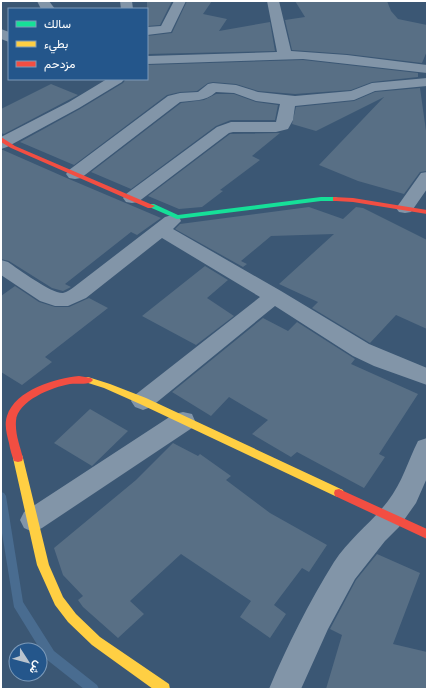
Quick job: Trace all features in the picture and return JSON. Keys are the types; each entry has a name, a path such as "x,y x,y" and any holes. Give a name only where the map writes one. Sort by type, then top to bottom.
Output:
{"street":[{"path":"148,31 166,29 180,1"},
{"path":"273,1 285,55"},
{"path":"148,60 285,55 323,56 427,69"},
{"path":"2,141 74,105 115,80"},
{"path":"75,174 177,98 200,96 207,93 211,88 236,89 256,96 288,101 354,95 368,87 427,82"},
{"path":"132,198 223,130 231,127 282,126 285,120 288,101"},
{"path":"2,141 177,217 321,199 353,200 427,212"},
{"path":"405,208 427,177"},
{"path":"1,266 46,295 64,300 75,297 177,217"},
{"path":"161,230 274,296 361,350 382,360 427,377"},
{"path":"143,401 274,296"},
{"path":"164,689 85,632 62,606 48,579 12,432 12,419 14,411 28,398 46,388 73,378 99,383 143,401 390,518 427,534"},
{"path":"33,520 183,421"},
{"path":"285,689 318,619 345,570 374,532 390,518 407,495 427,448"}],"building":[{"path":"147,1 172,1 160,25 148,26"},
{"path":"187,1 212,1 203,14 227,19 219,31 270,22 275,51 148,54 148,36 172,33"},
{"path":"295,1 387,1 391,11 398,19 427,25 427,51 422,63 347,54 292,50 285,20 305,17"},
{"path":"303,60 418,73 418,77 372,82 351,90 295,94 258,91 236,84 208,83 197,91 180,92 167,95 74,165 20,142 80,109 123,83 125,80 148,80 148,65"},
{"path":"51,84 78,95 4,134 1,133 1,109"},
{"path":"420,88 427,138 427,171 420,172 404,194 358,181 319,165 384,97 316,131 292,124 296,107 354,101 375,92"},
{"path":"216,94 234,94 256,102 278,105 275,120 231,120 216,126 131,189 91,172 181,103 204,100"},
{"path":"280,133 252,156 260,160 220,190 223,191 202,207 179,209 148,196 230,134"},
{"path":"1,150 161,218 137,235 131,232 65,284 71,287 63,291 52,288 9,261 1,259"},
{"path":"309,207 343,219 356,207 363,208 427,240 427,329 396,315 370,343 312,308 318,302 279,284 334,234 271,236 241,261 247,264 243,267 175,229 180,224"},
{"path":"205,266 228,280 207,298 234,316 196,345 142,316"},
{"path":"15,286 39,302 55,307 69,307 89,298 108,308 45,357 52,362 22,385 1,372 1,296"},
{"path":"263,318 288,331 297,322 355,359 351,364 418,394 379,454 385,457 364,488 297,452 291,457 252,434 268,420 229,397 211,416 172,392"},
{"path":"90,409 128,431 92,466 54,443"},
{"path":"173,443 198,456 200,454 231,476 226,480 270,513 327,545 309,572 302,568 274,605 286,614 270,638 240,617 251,601 181,554 130,601 144,614 118,638 83,607 78,600 83,596 63,575 54,548 136,480"},
{"path":"377,554 420,573 393,644 427,652 427,689 326,689 342,635 330,629 356,580"}],"waterway":[{"path":"1,496 18,603 50,655 93,689"}],"traffic: fast":[{"path":"151,206 177,217 321,199 336,199"}],"traffic: slow":[{"path":"88,380 143,401 339,493"},
{"path":"18,458 43,565 59,601 72,618 96,641 164,689"}],"traffic: jam":[{"path":"1,139 13,147 151,206"},
{"path":"336,199 353,200 427,212"},
{"path":"18,458 12,436 11,425 12,415 16,407 34,393 57,383 79,379 88,380"},
{"path":"339,493 427,534"}]}
